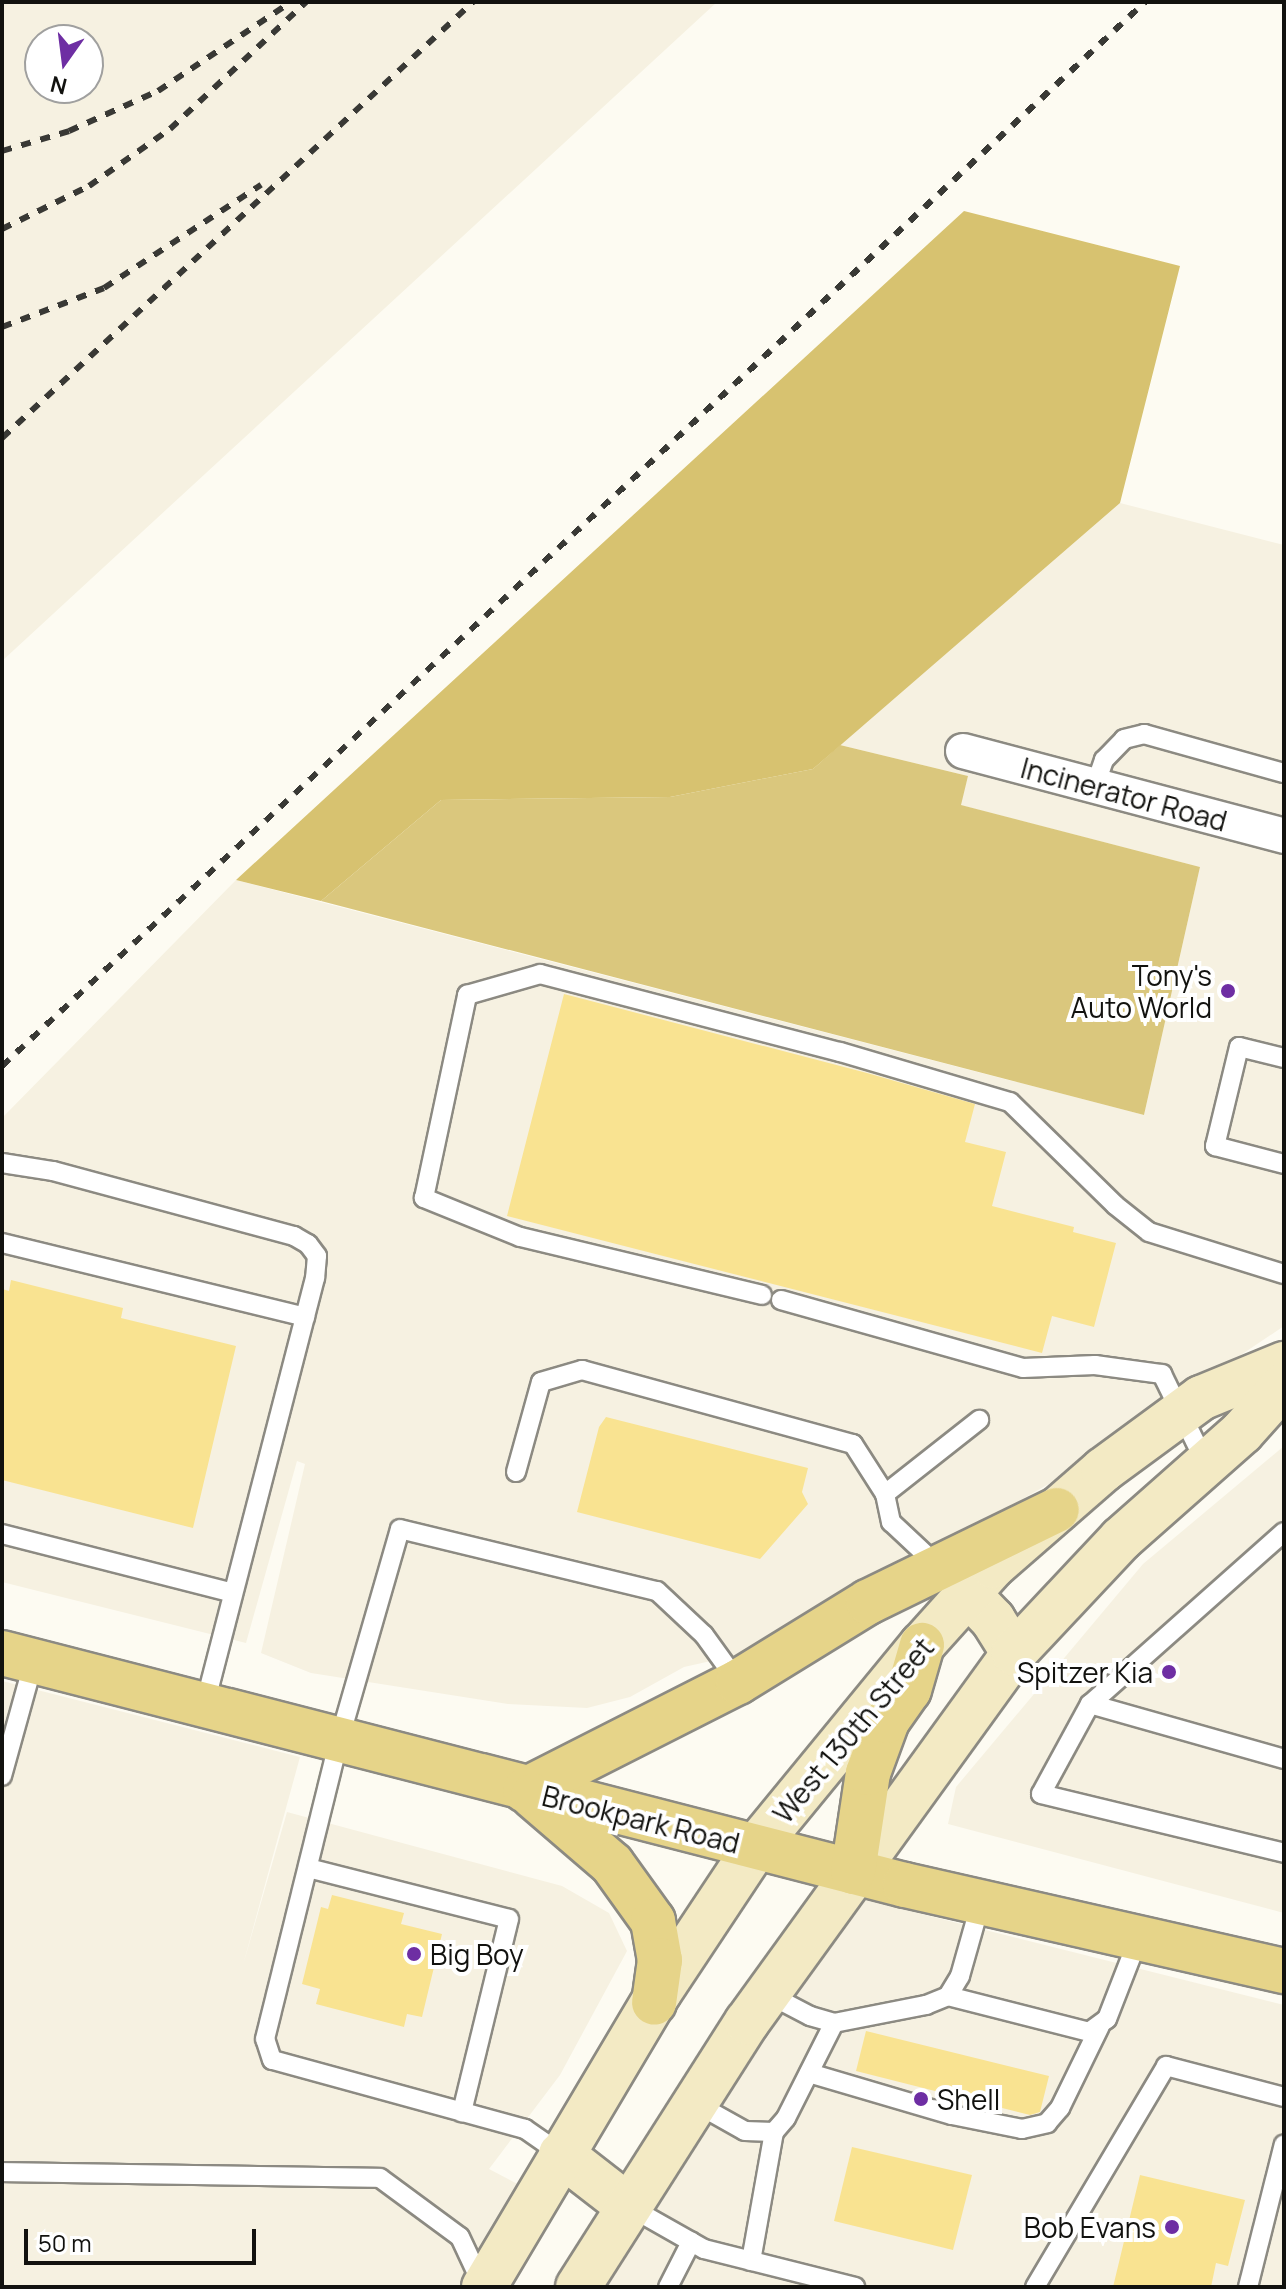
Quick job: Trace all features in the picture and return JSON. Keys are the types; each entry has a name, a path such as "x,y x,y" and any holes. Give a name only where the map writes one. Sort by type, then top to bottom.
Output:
{"main road":[{"path":"654,2003 660,1960 653,1921 612,1864 525,1790 738,1682 868,1602 954,1581 1057,1510 1103,1470 1201,1398 1284,1364"},
{"path":"578,2287 767,1994 1014,1653 1121,1539 1242,1432 1284,1385"},
{"path":"954,1581 993,1620 1014,1653"},
{"name":"West 130th Street","path":"483,2287 654,2003 755,1848 922,1645 954,1581"},
{"path":"853,1872 868,1773 887,1721 909,1690 922,1645"},
{"name":"Brookpark Road","path":"18,1657 340,1737 525,1790 755,1848 1284,1971"},
{"path":"561,2154 628,2206"}],"street":[{"name":"Incinerator Road","path":"963,751 1284,836"}],"lane":[{"path":"1095,786 1104,760 1124,739 1144,734 1284,773"},
{"path":"762,1295 520,1237 424,1198 467,995 540,974 840,1052 1010,1102 1115,1205 1149,1232 1284,1274"},
{"path":"1284,1058 1239,1047 1215,1146 1284,1164"},
{"path":"2,1163 53,1171 294,1236 308,1244 317,1256 305,1317 205,1703"},
{"path":"2,1243 305,1317"},
{"path":"781,1300 1023,1368 1095,1365 1162,1374 1206,1464"},
{"path":"516,1472 541,1382 582,1370 853,1444 885,1494 891,1522 954,1581"},
{"path":"885,1494 979,1420"},
{"path":"561,2154 525,2129 272,2060 265,2039 340,1737 400,1529 657,1591 704,1635 738,1682"},
{"path":"1284,1532 1090,1704 1041,1794 1284,1853"},
{"path":"2,1534 233,1593"},
{"path":"2,1776 18,1657"},
{"path":"1090,1704 1284,1759"},
{"path":"308,1868 509,1919 462,2112"},
{"path":"948,1996 960,1976 982,1900"},
{"path":"767,1994 810,2016 834,2023 926,2005 948,1996 1089,2032 1107,2019 1139,1937"},
{"path":"751,2261 774,2132 786,2118 834,2023"},
{"path":"809,2073 952,2115 1022,2129 1047,2123 1060,2108 1100,2026"},
{"path":"1035,2287 1166,2066 1284,2097"},
{"path":"695,2103 745,2131 774,2132"},
{"path":"1248,2287 1284,2144"},
{"path":"2,2172 380,2178 460,2237 483,2287"},
{"path":"628,2206 691,2242 751,2261 855,2287"},
{"path":"668,2287 691,2242"}],"shaded area":[{"path":"2,2 717,2 2,661"},
{"path":"964,211 1180,266 1120,503 813,769 670,797 441,800 321,901 236,880"},
{"path":"1120,503 1284,545 1284,1326 1052,1482 760,1650 684,1667 630,1697 587,1708 508,1704 311,1673 261,1653 305,1464 297,1461 246,1643 2,1582 2,1118 236,880 1144,1115 1200,867 960,805 968,776 840,745"},
{"path":"840,745 968,776 961,805 1200,867 1144,1115 321,901 441,800 670,797 813,769"},
{"name":"Spitzer Kia","path":"1284,1446 1284,1913 948,1824 956,1787 1143,1564"},
{"path":"2,1681 300,1757 243,1965 287,1812 562,1886 609,1913 627,1951 560,2075 489,2169 523,2187 471,2287 2,2287"},
{"path":"858,1898 1284,2005 1284,2287 601,2287 632,2231"}],"building":[{"path":"564,994 975,1104 965,1142 1006,1152 992,1206 1074,1227 1073,1232 1116,1243 1094,1327 1052,1316 1042,1353 507,1216"},
{"path":"11,1280 123,1308 121,1318 236,1346 193,1528 2,1480 2,1289 9,1291"},
{"path":"606,1417 808,1468 802,1492 808,1504 760,1559 577,1512 599,1427"},
{"path":"332,1895 404,1913 401,1924 442,1934 422,2017 407,2014 404,2027 316,2004 320,1989 302,1984 321,1907 328,1909"},
{"path":"866,2031 1049,2076 1040,2112 1030,2115 856,2071"},
{"path":"852,2147 972,2175 953,2250 834,2221"},
{"path":"1140,2175 1245,2200 1228,2266 1216,2263 1211,2287 1113,2287"}],"railway":[{"path":"2,151 69,131 158,91 291,2"},
{"path":"2,229 89,186 170,129 306,2"},
{"path":"2,438 473,2"},
{"path":"2,1066 1145,2"},
{"path":"2,327 104,288 261,185"}],"place":[{"name":"Tony's Auto World","path":"1228,991"},
{"name":"Spitzer Kia","path":"1169,1672"},
{"name":"Big Boy","path":"414,1954"},
{"name":"Shell","path":"921,2099"},
{"name":"Bob Evans","path":"1172,2227"}]}
